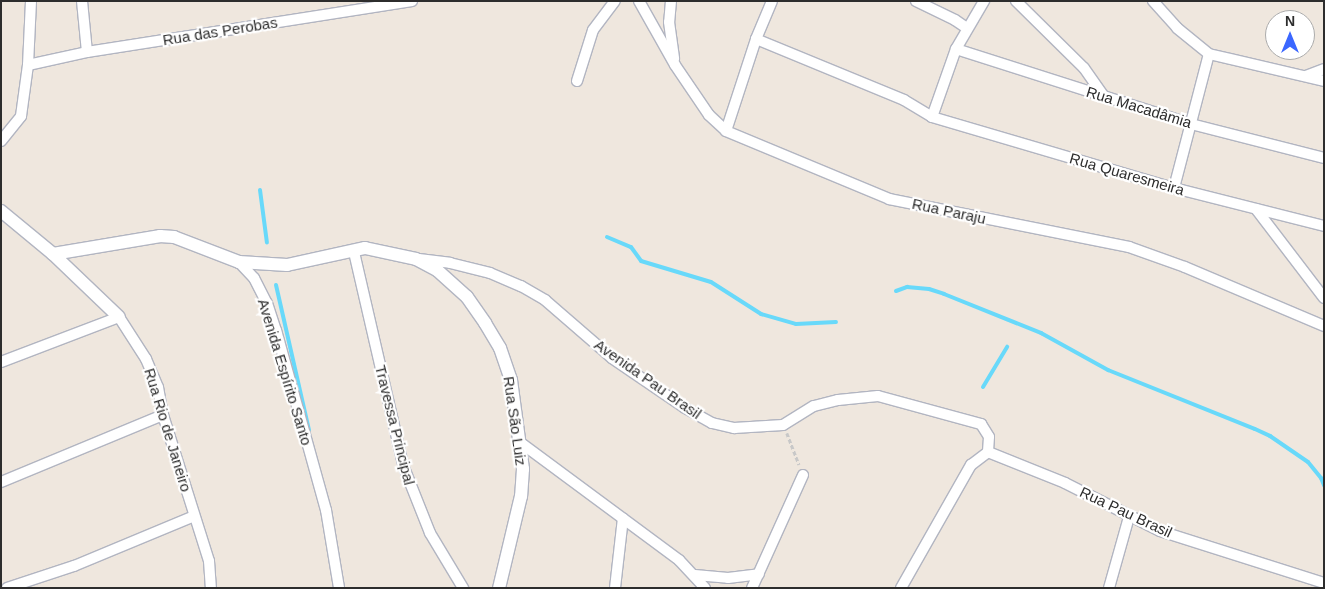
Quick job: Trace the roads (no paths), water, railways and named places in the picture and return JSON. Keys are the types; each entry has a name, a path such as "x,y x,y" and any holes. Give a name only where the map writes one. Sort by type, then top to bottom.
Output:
{"street":[{"path":"1,141 21,116 28,65 31,1"},
{"path":"82,1 87,52"},
{"name":"Rua das Perobas","path":"28,65 87,52 412,1"},
{"path":"576,80 593,30 615,1"},
{"name":"Rua Paraju","path":"639,1 675,65 709,115 726,131 889,198 1129,247 1185,267 1324,326"},
{"path":"671,1 669,22 675,65"},
{"path":"726,131 756,39 772,1"},
{"path":"916,1 955,20 966,28"},
{"path":"932,117 956,49 966,28 984,1"},
{"path":"1016,1 1084,68 1104,97"},
{"path":"1153,1 1177,28 1209,54 1324,81"},
{"name":"Rua Quaresmeira","path":"756,39 904,100 932,117 1174,188 1324,226"},
{"name":"Rua Macadâmia","path":"956,49 1191,124 1324,158"},
{"path":"1174,188 1209,54"},
{"path":"1306,76 1324,69"},
{"path":"1256,209 1324,298"},
{"name":"Rua Rio de Janeiro","path":"1,211 53,254 119,317 146,359 158,387 163,414 209,561 212,588"},
{"name":"Avenida Espírito Santo","path":"53,254 160,236 174,237 239,262 254,278 267,303 276,330 326,510 339,588"},
{"name":"Rua São Luiz","path":"239,262 287,265 354,252 365,248 416,259 436,270 467,297 500,348 511,380 523,469 522,496 499,588"},
{"name":"Travessa Principal","path":"354,252 403,465 430,532 463,588"},
{"name":"Avenida Pau Brasil","path":"416,259 450,263 490,273 521,286 546,300 612,358 685,408 712,423 734,428 783,425 814,406 838,400 878,396 980,424 989,436 988,452"},
{"path":"1,362 119,317"},
{"path":"1,482 163,414"},
{"path":"520,443 623,518 695,575 705,588"},
{"path":"902,588 971,465 988,452"},
{"name":"Rua Pau Brasil","path":"988,452 1065,484 1160,532 1324,583"},
{"path":"752,588 803,475"},
{"path":"7,588 74,566 194,516"},
{"path":"1109,588 1129,517"},
{"path":"615,588 623,518"},
{"path":"695,575 728,578 759,574"}],"waterway":[{"path":"260,190 267,243"},
{"path":"607,237 631,247 641,261 711,282 761,314 796,324 836,322"},
{"path":"276,285 309,430"},
{"path":"896,291 907,287 929,289 944,294 1041,333 1108,370 1255,429 1270,436 1308,462 1321,478 1324,485"},
{"path":"983,387 1007,347"}]}
